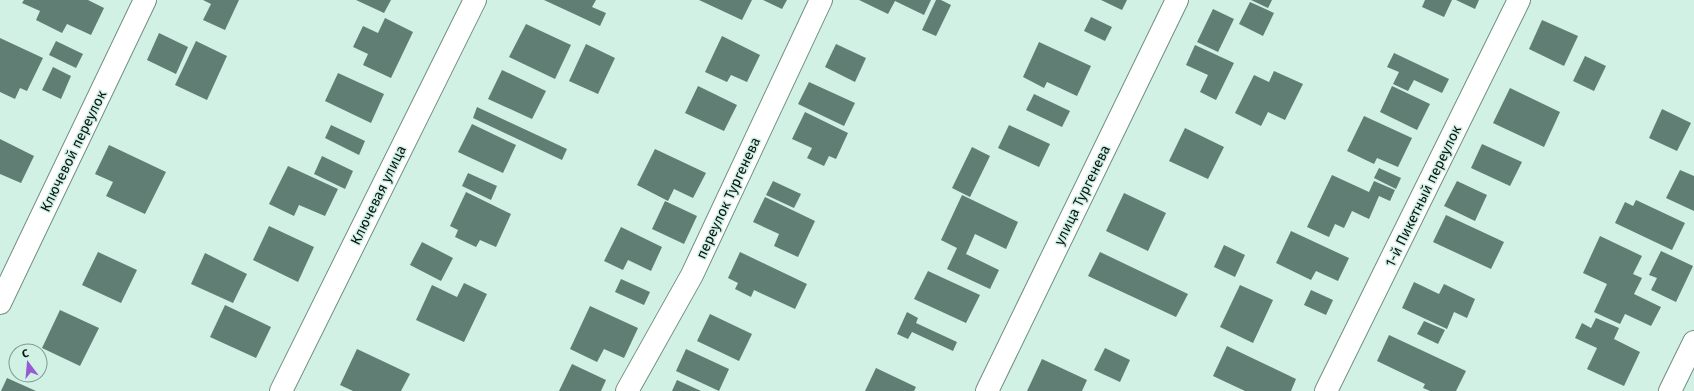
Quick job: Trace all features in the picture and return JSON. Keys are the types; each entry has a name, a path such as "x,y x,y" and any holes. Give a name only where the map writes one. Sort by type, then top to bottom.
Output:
{"street":[{"name":"Ключевой переулок","path":"0,303 145,0"},
{"name":"Ключевая улица","path":"281,391 475,0"},
{"name":"переулок Тургенева","path":"627,391 692,275 821,0"},
{"name":"улица Тургенева","path":"987,391 1177,0"},
{"name":"1-й Пикетный переулок","path":"1326,391 1520,0"},
{"path":"1670,391 1694,342"}],"building":[{"path":"24,0 88,0 104,8 91,35 67,24 62,33 36,20 40,11 22,3"},
{"path":"203,0 239,0 225,30 203,20 211,4"},
{"path":"356,0 391,0 384,13"},
{"path":"544,0 596,0 592,7 606,13 600,26"},
{"path":"699,0 752,0 742,20"},
{"path":"763,0 787,0 782,9"},
{"path":"859,0 931,0 924,15 895,1 888,14"},
{"path":"936,0 941,0 951,5 936,36 922,30"},
{"path":"1101,0 1127,0 1122,10"},
{"path":"1251,0 1272,0 1268,8"},
{"path":"1425,0 1452,0 1444,17 1422,7"},
{"path":"1456,0 1479,0 1475,9"},
{"path":"1250,2 1274,13 1263,36 1239,24"},
{"path":"1213,9 1234,19 1218,52 1197,42"},
{"path":"1091,17 1112,27 1105,41 1084,31"},
{"path":"385,18 413,32 391,78 363,65 368,54 353,47 363,26 378,33"},
{"path":"1542,20 1578,36 1564,66 1529,49"},
{"path":"526,24 571,45 555,79 509,57"},
{"path":"159,33 188,47 176,74 147,60"},
{"path":"722,36 760,55 747,82 731,75 727,82 705,72"},
{"path":"0,38 43,58 27,91 20,88 15,99 0,92"},
{"path":"56,41 83,54 76,68 49,55"},
{"path":"196,41 227,56 207,100 175,85"},
{"path":"1039,42 1091,66 1077,96 1047,82 1044,88 1023,77"},
{"path":"586,44 615,58 598,94 569,81"},
{"path":"836,44 866,58 855,82 825,67"},
{"path":"1195,45 1234,63 1216,100 1200,92 1208,75 1186,65"},
{"path":"1394,53 1449,79 1442,93 1414,80 1408,91 1393,84 1399,72 1387,67"},
{"path":"1585,56 1606,66 1594,91 1573,81"},
{"path":"53,67 71,76 61,99 42,90"},
{"path":"502,70 546,91 532,119 488,99"},
{"path":"1274,71 1303,84 1285,120 1268,112 1261,126 1235,113 1254,75 1269,82"},
{"path":"338,73 384,94 371,123 325,101"},
{"path":"809,82 855,103 844,126 798,104"},
{"path":"698,86 737,105 724,131 685,113"},
{"path":"1392,86 1430,104 1417,130 1380,112"},
{"path":"1510,88 1560,112 1544,147 1493,123"},
{"path":"1034,94 1070,111 1062,127 1026,110"},
{"path":"477,107 567,149 562,160 473,118"},
{"path":"1662,109 1691,123 1677,151 1649,138"},
{"path":"805,112 848,133 836,159 829,156 824,166 807,158 812,148 792,139"},
{"path":"1364,116 1412,138 1398,167 1377,158 1374,164 1347,151"},
{"path":"472,124 516,145 503,173 458,152"},
{"path":"331,125 365,141 359,155 325,138"},
{"path":"1009,125 1050,144 1039,167 998,148"},
{"path":"1185,128 1224,147 1208,179 1169,161"},
{"path":"0,139 34,156 21,183 0,174"},
{"path":"1482,144 1522,162 1510,186 1471,168"},
{"path":"109,145 166,172 145,214 106,196 113,182 95,174"},
{"path":"972,147 990,156 970,197 952,188"},
{"path":"655,149 706,173 693,198 674,189 668,201 637,185"},
{"path":"322,156 353,171 345,189 314,174"},
{"path":"288,166 338,189 325,216 299,205 294,216 269,204"},
{"path":"1379,168 1401,178 1396,189 1374,178"},
{"path":"1680,170 1694,176 1694,211 1666,198"},
{"path":"468,173 497,186 491,200 462,186"},
{"path":"1332,175 1369,192 1374,181 1395,190 1390,201 1379,196 1369,219 1352,211 1344,228 1335,224 1329,237 1307,227"},
{"path":"773,181 801,194 794,208 766,195"},
{"path":"1457,181 1487,195 1475,221 1444,206"},
{"path":"466,192 511,214 496,247 480,240 476,247 455,237 458,230 450,226"},
{"path":"1124,193 1166,213 1148,251 1106,231"},
{"path":"962,195 1018,222 1006,249 975,234 966,254 999,270 990,289 947,269 957,248 941,240"},
{"path":"765,197 815,221 798,257 774,246 779,234 753,222"},
{"path":"1636,200 1685,223 1672,250 1615,223 1625,202 1633,206"},
{"path":"665,201 697,216 684,244 652,229"},
{"path":"1446,215 1504,242 1491,269 1433,242"},
{"path":"269,226 314,247 298,282 253,260"},
{"path":"621,227 662,247 651,271 628,260 623,270 604,261"},
{"path":"1291,231 1349,258 1338,281 1316,271 1311,280 1276,263"},
{"path":"1600,236 1642,256 1633,274 1642,278 1634,294 1661,307 1651,326 1625,314 1620,324 1594,312 1607,284 1583,273"},
{"path":"422,242 453,258 441,281 410,265"},
{"path":"1224,245 1245,255 1235,277 1214,267"},
{"path":"1661,251 1693,266 1676,302 1651,290 1657,278 1649,275"},
{"path":"98,252 137,270 121,303 82,285"},
{"path":"740,252 807,284 795,309 754,290 751,297 735,289 738,283 728,278"},
{"path":"1100,252 1188,294 1176,317 1088,276"},
{"path":"205,253 247,274 233,303 191,284"},
{"path":"928,271 980,295 966,323 914,299"},
{"path":"621,279 650,292 644,305 615,292"},
{"path":"1414,282 1439,294 1444,284 1475,299 1467,318 1454,312 1447,329 1402,308"},
{"path":"464,283 487,294 464,342 416,320 432,285 457,297"},
{"path":"1240,285 1273,300 1253,343 1220,327"},
{"path":"1311,290 1333,300 1326,315 1304,305"},
{"path":"225,305 271,327 256,358 210,337"},
{"path":"590,306 638,328 624,358 604,349 597,362 570,349"},
{"path":"60,310 99,328 80,366 48,351 48,343 44,343"},
{"path":"907,312 918,318 916,323 957,342 953,351 912,332 908,339 897,334"},
{"path":"710,314 752,334 739,361 697,341"},
{"path":"1596,318 1619,328 1614,339 1640,352 1624,386 1587,369 1597,348 1575,338 1582,323 1591,328"},
{"path":"1424,321 1445,330 1438,344 1417,334"},
{"path":"1389,335 1466,371 1456,391 1430,391 1423,388 1425,384 1377,361"},
{"path":"1227,346 1296,379 1291,391 1245,391 1213,376"},
{"path":"1105,348 1130,360 1120,382 1094,370"},
{"path":"357,349 410,374 401,391 353,391 340,385"},
{"path":"686,349 729,369 719,391 676,371"},
{"path":"1042,359 1087,380 1082,391 1027,391"},
{"path":"572,364 606,380 601,391 559,391"},
{"path":"876,368 916,387 914,391 865,391"},
{"path":"7,378 8,383 18,383 36,391 1,391"},
{"path":"677,380 701,391 672,391"}]}
